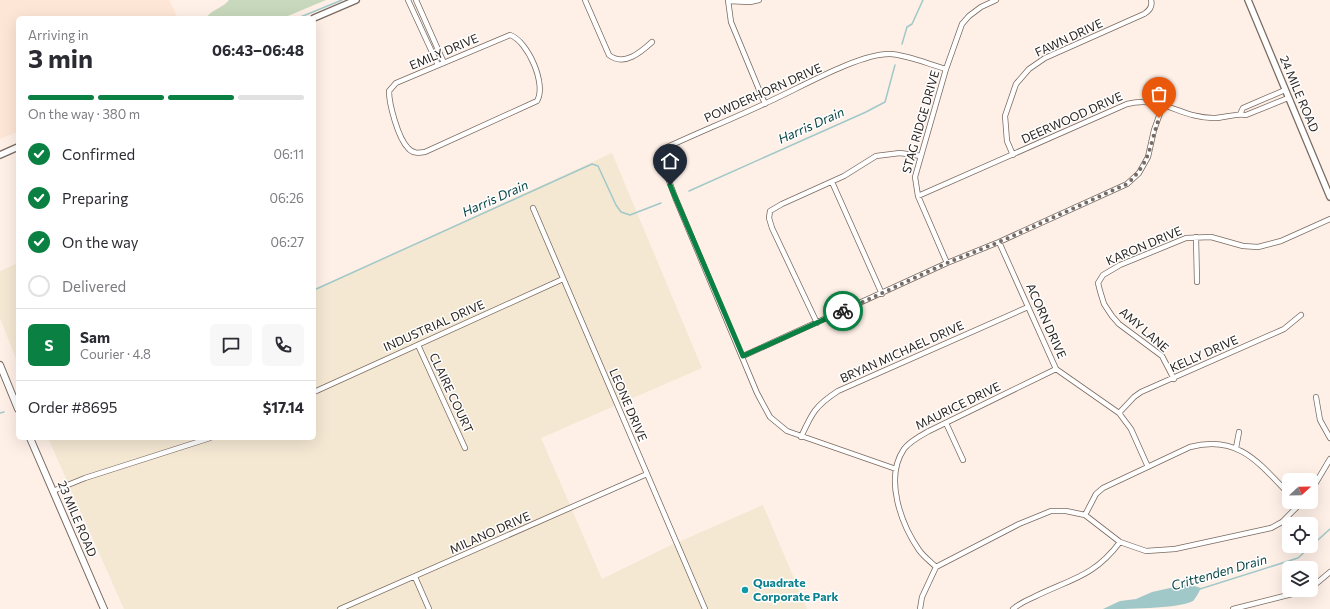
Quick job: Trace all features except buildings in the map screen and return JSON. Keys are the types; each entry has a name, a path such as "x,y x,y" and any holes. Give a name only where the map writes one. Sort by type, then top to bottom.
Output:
{"main road":[{"path":"0,365 16,404"},
{"name":"23 MILE ROAD","path":"31,440 104,609"}],"street":[{"path":"316,17 356,0"},
{"path":"408,0 438,65"},
{"path":"416,0 444,63"},
{"path":"585,0 609,55 613,58 619,60 630,58 641,52 652,42"},
{"path":"759,0 750,2 728,0 731,22 765,104"},
{"name":"STAG RIDGE DRIVE","path":"947,263 918,196 915,177 946,69 962,24 975,11 996,0"},
{"name":"FAWN DRIVE","path":"1013,155 1007,141 1005,116 1016,84 1029,69 1045,58 1148,12 1152,6 1151,0"},
{"name":"24 MILE ROAD","path":"1248,0 1330,197"},
{"path":"421,28 427,25"},
{"name":"EMILY DRIVE","path":"510,36 521,41 535,67 540,82 540,96 537,101 426,152 416,153 412,151 404,142 389,98 389,91 396,83 438,65 510,36"},
{"name":"POWDERHORN DRIVE","path":"743,356 685,220 659,154 663,149 697,133 765,104 855,62 875,56 890,54 946,69"},
{"name":"DEERWOOD DRIVE","path":"1240,114 1243,108 1285,90"},
{"name":"DEERWOOD DRIVE","path":"918,196 1127,104 1148,101 1199,117 1213,118 1240,114 1246,115 1288,98"},
{"path":"896,469 786,431 770,417 757,393 743,356 817,324 947,263 999,242 1127,184 1139,173 1148,157 1154,130 1163,105"},
{"path":"0,155 16,148"},
{"path":"817,324 772,228 769,218 770,211 774,207 832,182 876,156 900,153 921,156"},
{"path":"832,182 882,294"},
{"name":"LEONE DRIVE","path":"533,208 705,609"},
{"name":"KARON DRIVE","path":"1103,274 1120,264 1186,238 1210,237 1243,246 1258,247 1281,241 1330,219"},
{"path":"1196,237 1197,282"},
{"name":"ACORN DRIVE","path":"999,242 1056,369 1119,414 1132,429 1148,467"},
{"name":"AMY LANE","path":"1103,274 1098,283 1104,304 1112,316 1118,324 1162,356 1174,379"},
{"name":"INDUSTRIAL DRIVE","path":"316,391 563,279"},
{"name":"BRYAN MICHAEL DRIVE","path":"801,437 814,410 823,401 838,391 1028,307"},
{"name":"KELLY DRIVE","path":"1119,414 1134,397 1141,392 1174,379 1284,329 1301,316"},
{"name":"CLAIRE COURT","path":"418,345 465,448"},
{"name":"MAURICE DRIVE","path":"936,567 920,551 899,508 896,486 896,469 904,449 915,439 1056,369"},
{"path":"1316,397 1320,420 1330,438"},
{"path":"946,423 963,460"},
{"path":"1236,448 1239,432"},
{"path":"53,491 85,478 204,440"},
{"path":"1085,515 1096,494 1103,488 1190,447 1202,444 1226,444 1236,448 1255,459 1282,487"},
{"path":"1318,479 1330,459"},
{"name":"MILANO DRIVE","path":"340,609 647,474"},
{"path":"920,609 922,597 936,567 1040,515 1058,511 1074,512 1085,515 1120,542 1134,549 1146,551 1186,547 1270,528 1282,522 1294,509"},
{"path":"1012,609 1042,593 1091,571 1102,564 1120,542"},
{"path":"1318,582 1330,572"},
{"path":"415,577 429,609"},
{"path":"1233,609 1249,607 1284,597"}],"shaded area":[{"path":"0,0 169,0 177,16 16,16 16,133 0,139"},
{"path":"612,153 702,368 541,438 602,579 667,547 763,505 807,609 124,609 49,440 316,440 316,289"},
{"path":"16,264 16,359 0,318 0,271"}],"green space":[{"path":"229,0 326,0 288,16 207,16"}],"water":[{"path":"1188,584 1201,588 1193,601 1185,604 1150,608 1103,609 1120,601 1136,599 1152,592"}],"waterway":[{"path":"303,16 342,0"},
{"name":"Harris Drain","path":"902,44 907,27 912,24 923,0"},
{"name":"Harris Drain","path":"689,191 866,112 885,102 895,65"},
{"name":"Harris Drain","path":"316,289 592,164 598,166 616,205 621,212 630,215 661,203"},
{"name":"Harris Drain","path":"0,413 4,412"},
{"name":"Crittenden Drain","path":"1200,589 1298,558 1330,529"}],"way so far":[{"path":"843,311 947,263 999,242 1127,184 1139,173 1148,157 1152,146 1154,130 1159,118"}],"place":[{"name":"Quadrate Corporate Park","path":"745,590"}],"route":[{"path":"670,185 743,356 843,311"}]}
